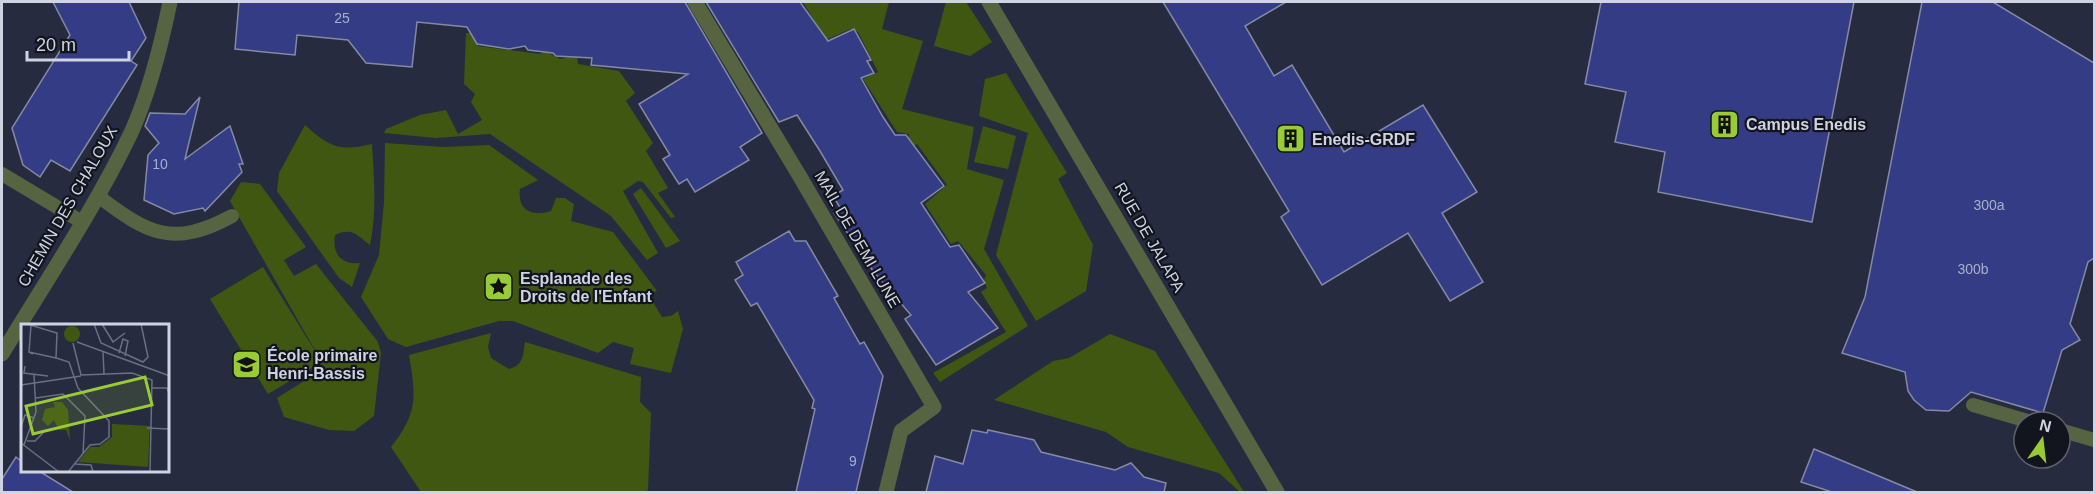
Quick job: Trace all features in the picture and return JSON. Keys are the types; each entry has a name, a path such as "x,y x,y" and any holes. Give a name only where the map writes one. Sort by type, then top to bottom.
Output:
{"street":[{"name":"CHEMIN DES CHALOUX","path":"2,354 98,196 132,131 157,62 170,2"},
{"name":"MAIL DE DEMI LUNE","path":"695,2 934,407 901,431 886,492"},
{"name":"RUE DE JALAPA","path":"989,2 1278,492"}],"lane":[{"path":"2,174 82,222"},
{"path":"98,196 135,223 167,235 192,234 232,216"},
{"path":"1973,405 2012,416"},
{"path":"2072,434 2094,440"}],"green space":[{"path":"803,2 889,2 882,29 923,41 902,109 974,127 967,169 1004,180 984,249 1028,326 940,382 933,373 1006,332 981,292 987,288 984,280 986,275 958,241 951,244 925,204 947,185 917,144 907,150 909,134 897,132 863,79 878,72 858,32 850,29 826,40"},
{"path":"946,2 966,2 992,42 970,56 934,46"},
{"path":"466,33 472,33 478,46 540,54 545,51 560,59 577,55 578,64 619,71 635,93 626,101 653,143 646,151 668,188 658,193 675,217 671,218 643,182 638,181 623,191 658,253 647,260 611,216 490,134 436,138 384,133 386,129 420,115 446,110 458,134 482,120 471,102 475,94 464,84"},
{"path":"1006,73 1067,173 1058,179 1093,245 1086,291 1036,321 996,255 1028,133 979,116 985,79"},
{"path":"305,125 328,143 336,146 351,148 372,144 374,208 370,245 358,235 350,232 335,235 334,242 339,257 348,262 360,263 352,287 339,278 277,191 279,173"},
{"path":"983,126 1016,136 1008,169 974,162"},
{"path":"385,143 443,147 489,145 538,180 520,189 521,203 527,210 538,213 551,211 556,198 565,198 574,204 571,221 613,232 657,291 648,294 662,317 671,316 678,311 683,329 671,373 630,364 634,348 613,342 598,353 513,321 499,321 406,347 388,339 361,297 379,255 384,202"},
{"path":"241,182 260,184 306,247 284,260 294,276 316,264 378,342 381,353 374,416 354,431 329,430 284,417 277,398 317,373 322,362 268,394 210,299 263,267 320,359 230,201"},
{"path":"641,188 680,241 666,248 633,194"},
{"path":"491,333 488,347 491,358 509,369 520,362 525,342 641,377 640,402 651,413 648,490 645,492 421,492 391,447 406,424 413,404 414,394 409,355"},
{"path":"1110,334 1155,351 1244,492 1240,492 1219,473 1128,447 1106,432 994,400 1053,361 1069,358"}],"building":[{"path":"53,2 129,2 146,38 131,61 137,65 70,171 51,160 40,177 23,165 12,128 70,35"},
{"path":"239,2 685,2 762,133 740,147 749,160 695,192 687,179 679,184 663,159 670,155 639,104 688,74 591,65 592,58 556,56 553,53 528,50 525,46 509,49 477,44 467,27 417,22 412,67 366,63 348,40 297,35 295,55 235,49"},
{"path":"706,2 800,2 828,41 854,29 871,60 867,61 874,73 861,78 883,117 895,135 906,135 944,186 921,203 950,247 959,245 985,283 968,292 998,328 936,365 905,319 911,315 873,271 834,213 841,209 833,196 843,190 820,151 797,115 779,122"},
{"name":"Enedis-GRDF","path":"1163,2 1286,2 1245,26 1274,76 1292,65 1344,152 1423,105 1477,192 1442,213 1483,282 1450,301 1408,233 1322,285 1281,217 1289,211"},
{"name":"Campus Enedis","path":"1601,2 1854,2 1812,222 1658,192 1665,152 1615,142 1626,92 1585,84"},
{"path":"1922,2 1993,2 2094,63 2094,258 2088,262 2070,324 2080,340 2062,350 2044,410 2033,410 1971,392 1949,411 1926,410 1914,400 1908,391 1905,372 1842,353 1865,297"},
{"path":"200,97 185,159 230,126 243,164 239,164 242,172 205,211 203,208 174,214 144,200 148,155 159,143 145,126 150,113 185,114"},
{"path":"789,231 795,241 806,241 838,296 834,298 860,344 864,342 883,376 856,492 796,492 815,409 812,408 814,400 757,303 751,306 735,280 743,275 736,262"},
{"path":"972,430 987,433 988,430 1034,440 1041,452 1115,470 1131,463 1144,477 1166,483 1164,492 926,492 935,456 963,464"},
{"path":"1814,449 1917,492 1832,492 1801,482"},
{"path":"16,457 21,461 21,473 42,473 73,492 2,492 2,479"}],"place":[{"name":"Campus Enedis","path":"1725,124"},
{"name":"Enedis-GRDF","path":"1291,139"},
{"name":"Esplanade des Droits de l'Enfant","path":"499,287"},
{"name":"École primaire Henri-Bassis","path":"246,364"}]}
